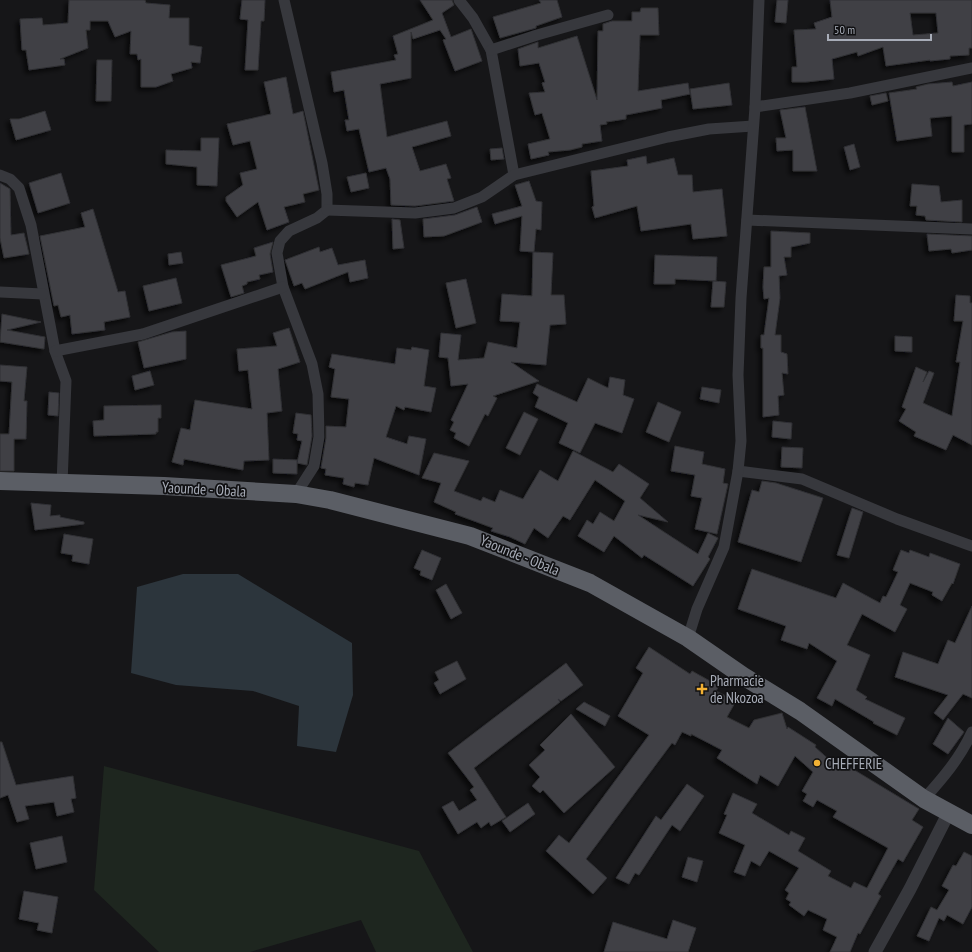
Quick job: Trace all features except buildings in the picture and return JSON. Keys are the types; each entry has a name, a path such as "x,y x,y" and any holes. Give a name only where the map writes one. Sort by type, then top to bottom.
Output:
{"highway":[{"name":"Yaounde - Obala","path":"0,481 164,486 296,494 330,500 470,536 590,583 688,638 743,676 800,710 924,799 972,825"}],"street":[{"path":"284,0 322,163 327,194 327,210"},
{"path":"459,0 473,18 491,50 514,175"},
{"path":"688,638 697,609 724,547 738,471 741,441 738,375 755,107 759,0"},
{"path":"491,50 608,14"},
{"path":"755,107 850,93 972,68"},
{"path":"296,494 314,466 319,437 318,394 312,364 283,287 277,253 280,241 289,231 318,218 327,210 415,213 454,208 482,197 514,175 668,137 709,129 753,126"},
{"path":"0,175 10,179 19,188 31,224 43,294 55,351 66,381 62,484"},
{"path":"747,220 972,229"},
{"path":"55,351 143,334 283,287"},
{"path":"0,292 43,294"},
{"path":"738,471 802,479 897,519 972,544"},
{"path":"924,799 948,772 966,746 972,732"},
{"path":"876,951 910,889 949,812"}],"shaded area":[{"path":"183,574 238,574 352,643 353,695 336,752 297,746 299,706 253,691 176,685 131,673 137,587"},
{"path":"104,766 419,851 473,952 376,952 361,920 250,952 159,952 94,890"}],"place":[{"name":"Pharmacie de Nkozoa","path":"702,689"},
{"name":"CHEFFERIE","path":"817,763"}]}
